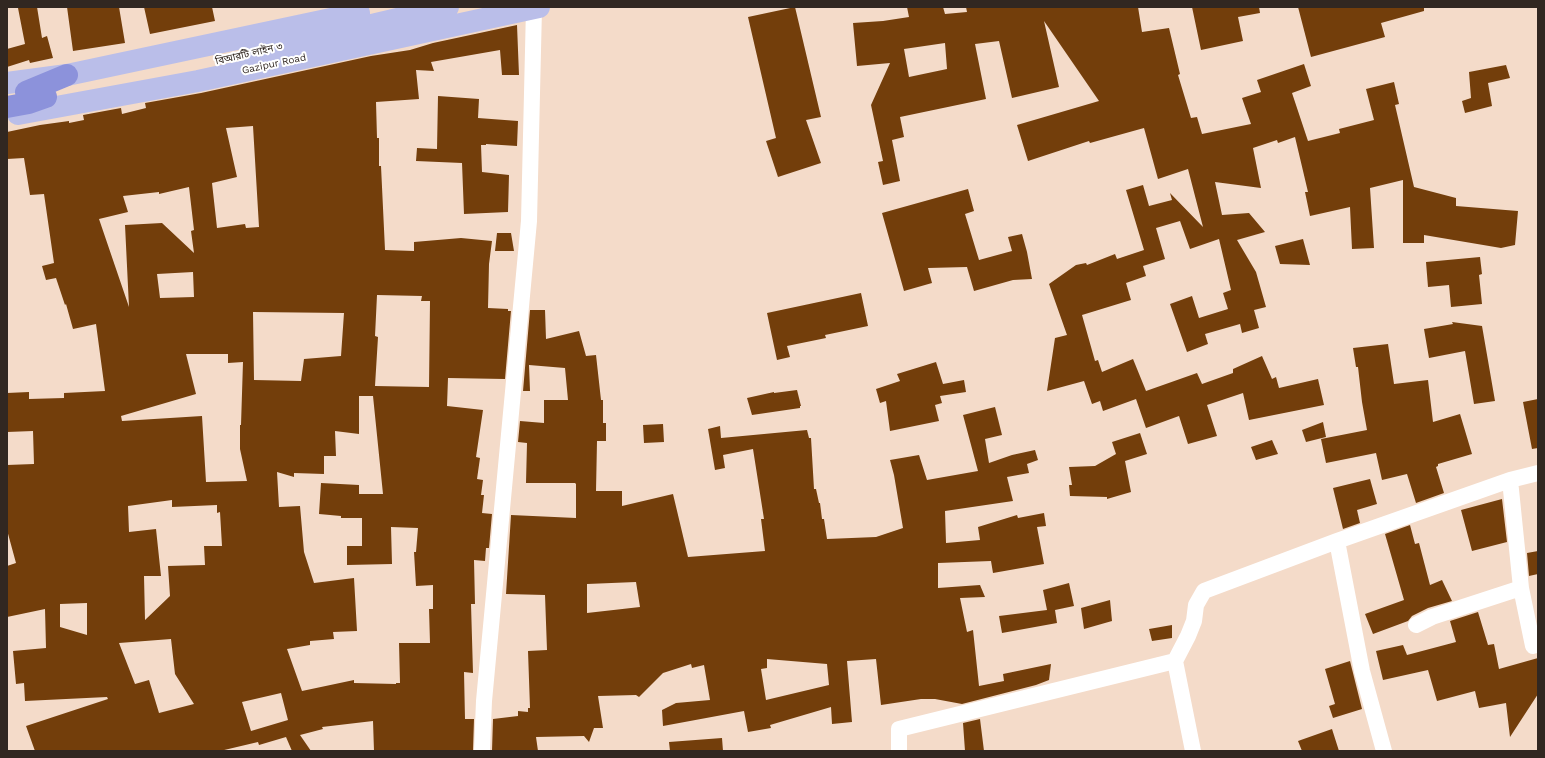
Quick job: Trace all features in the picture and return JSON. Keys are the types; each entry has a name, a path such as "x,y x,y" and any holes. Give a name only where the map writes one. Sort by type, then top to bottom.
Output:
{"highway":[{"path":"13,90 67,75"},
{"name":"বিআরটি লাইন ৩","path":"13,90 49,96"},
{"name":"বিআরটি লাইন ৩","path":"7,107 29,103 49,96"}],"main road":[{"path":"67,75 388,7"},
{"name":"বিআরটি লাইন ৩","path":"49,96 253,54 448,7"},
{"name":"Gazipur Road","path":"7,116 198,80 537,8"}],"street":[{"path":"482,751 484,702 529,221 537,8"},
{"path":"1193,751 1175,661 1194,621 1196,605 1204,591 1337,541 1510,480 1538,473"},
{"path":"1510,480 1520,588 1533,646"},
{"path":"1337,541 1362,671 1384,751"},
{"path":"1416,625 1432,617 1520,588"},
{"path":"899,751 899,729 1175,661"}],"building":[{"path":"37,7 42,38 47,36 53,58 30,63 29,60 7,67 7,49 25,44 18,8"},
{"path":"67,7 119,7 125,43 73,51"},
{"path":"144,7 212,7 215,21 150,34"},
{"path":"795,7 821,117 806,120 821,163 778,177 766,141 776,138 748,17"},
{"path":"907,7 943,7 945,14 967,12 966,7 1138,7 1142,32 1169,28 1180,74 1178,75 1191,118 1197,117 1202,134 1251,124 1242,98 1261,92 1257,80 1304,64 1311,86 1292,93 1308,141 1340,133 1339,129 1374,120 1366,89 1394,82 1399,104 1395,105 1414,187 1456,198 1456,206 1518,211 1515,245 1501,248 1424,235 1424,243 1403,243 1403,180 1370,188 1374,248 1352,249 1350,207 1310,216 1305,192 1308,192 1295,137 1278,143 1277,140 1253,148 1261,188 1215,182 1222,215 1249,213 1265,232 1237,240 1256,272 1266,307 1254,310 1259,328 1242,333 1240,324 1205,334 1208,344 1187,352 1170,304 1192,296 1199,318 1228,309 1223,293 1231,290 1219,239 1190,249 1180,221 1156,228 1165,259 1143,266 1146,276 1126,283 1131,300 1082,315 1095,361 1098,360 1102,372 1133,359 1146,391 1197,373 1202,384 1233,373 1233,369 1262,356 1272,379 1276,377 1279,388 1318,379 1324,405 1249,420 1243,393 1207,405 1217,436 1188,444 1179,416 1146,428 1136,399 1103,411 1100,401 1092,404 1084,381 1047,391 1055,338 1067,335 1049,284 1076,265 1086,263 1087,265 1115,254 1117,259 1144,250 1126,190 1143,185 1149,206 1172,200 1170,193 1203,227 1188,169 1158,179 1144,128 1090,143 1089,141 1028,161 1017,125 1099,101 1044,21 1059,87 1012,98 999,41 975,44 986,99 900,117 904,137 892,140 900,181 883,185 878,162 883,161 871,105 890,63 857,66 853,23 883,21 909,17","holes":["945,43 947,69 909,77 904,49"]},
{"path":"1192,7 1259,7 1260,13 1238,17 1243,41 1201,50"},
{"path":"1298,7 1424,7 1424,11 1381,23 1385,37 1311,57"},
{"path":"517,25 519,75 502,75 500,50 431,62 434,71 416,70 419,99 376,102 385,250 414,251 414,242 461,238 492,241 489,264 488,308 508,309 508,311 511,311 505,379 448,378 447,406 483,410 476,457 480,458 477,479 483,480 481,495 484,495 482,513 492,514 489,548 486,548 485,561 474,560 475,604 471,604 473,673 464,672 465,719 474,719 473,751 374,751 373,721 322,727 323,729 300,735 311,751 292,751 286,737 259,745 258,742 220,751 35,751 26,726 108,699 107,697 25,701 24,683 16,684 13,651 46,648 45,609 7,617 7,566 16,563 7,530 7,465 34,464 33,431 7,432 7,393 29,392 29,399 64,398 64,393 105,391 96,324 73,329 66,304 65,305 56,278 46,280 42,266 54,263 44,194 30,195 24,158 7,159 7,132 40,125 69,121 69,123 84,120 83,115 121,108 122,114 146,108 145,103 201,93 371,56 410,50 433,43","holes":["253,126 259,227 246,228 245,224 217,228 212,183 237,177 226,128","189,187 194,230 191,231 194,253 162,223 125,225 129,307 99,219 128,212 123,196 159,192 159,194","193,272 194,297 160,298 157,274","377,295 422,296 421,301 430,301 429,387 375,386 378,337 375,336","253,312 344,313 341,356 304,359 301,381 254,380","186,354 228,354 228,363 243,362 240,449 247,481 206,482 202,416 122,421 121,416 196,394","359,396 373,396 383,494 359,494 359,485 321,483 319,514 341,516 341,518 362,518 362,546 347,546 347,565 392,564 391,527 418,528 416,552 414,552 416,586 433,585 433,609 429,609 430,643 399,643 400,683 354,683 354,680 302,691 287,649 310,645 310,641 334,639 333,632 357,631 354,578 314,583 304,552 300,506 279,507 277,472 294,477 294,473 324,474 324,456 336,456 335,431 359,434","172,500 172,507 217,505 217,513 220,512 222,546 204,546 205,565 168,566 170,596 145,620 144,576 161,576 156,529 129,532 128,506","87,603 87,635 60,627 60,604","171,639 175,674 194,704 159,713 149,680 135,684 119,643","281,693 288,720 251,731 242,702"]},
{"path":"1506,65 1510,78 1488,83 1492,106 1465,113 1462,101 1471,98 1469,72"},
{"path":"438,96 479,99 478,118 518,121 517,146 481,145 482,172 509,175 508,212 464,214 462,163 416,161 417,148 437,149"},
{"path":"968,189 974,211 965,214 979,260 1012,251 1008,237 1022,234 1032,279 1013,280 974,291 967,267 928,268 932,283 904,291 882,213"},
{"path":"497,233 511,233 514,251 495,251"},
{"path":"1303,239 1310,265 1280,264 1275,246"},
{"path":"1480,257 1482,274 1479,275 1482,304 1451,307 1449,285 1428,287 1426,262"},
{"path":"861,293 868,326 825,335 826,338 787,346 790,357 777,360 767,313"},
{"path":"530,310 545,310 546,339 579,331 586,356 596,355 601,400 603,400 603,423 606,423 606,441 597,441 596,491 622,491 622,506 673,494 688,557 765,551 761,519 764,519 753,449 723,455 725,468 715,470 708,429 720,426 721,438 807,430 809,438 811,438 814,489 816,489 820,503 827,539 876,537 903,528 890,460 919,455 927,480 978,471 963,415 995,407 1002,435 985,439 989,463 1012,455 1035,450 1038,460 1027,464 1029,473 1007,477 1013,501 945,511 946,543 980,540 978,527 1017,515 1018,518 1044,513 1046,526 1037,527 1044,564 993,573 991,561 938,563 938,588 980,585 985,597 960,598 967,632 973,630 979,686 1004,681 1003,674 1051,664 1049,680 1036,685 962,704 935,699 921,699 881,705 876,659 847,661 852,722 832,724 831,707 770,725 771,728 748,732 744,711 663,726 662,710 676,703 710,700 704,665 692,668 691,664 663,673 639,697 636,695 598,696 603,728 594,728 589,742 584,736 536,737 538,751 492,751 493,719 518,716 518,711 528,712 528,708 530,708 528,651 547,650 545,595 506,594 511,515 576,518 576,484 526,483 527,443 518,442 520,421 544,423 544,400 568,400 565,368 529,365 530,391 523,391","holes":["636,582 640,607 587,613 587,584","767,659 827,664 829,685 766,700 761,669 767,668"]},
{"path":"1452,322 1482,326 1495,401 1474,404 1465,351 1429,358 1424,329 1453,324"},
{"path":"1388,344 1394,384 1428,380 1433,422 1460,414 1472,454 1438,464 1436,467 1444,493 1416,503 1407,474 1382,480 1376,453 1326,463 1321,439 1367,430 1358,367 1356,367 1353,348"},
{"path":"936,362 943,384 964,380 966,392 940,396 942,403 935,405 939,421 890,431 886,401 880,403 876,389 900,381 897,374"},
{"path":"797,390 801,406 800,408 752,415 747,398 774,392"},
{"path":"1538,399 1538,448 1532,449 1523,402"},
{"path":"1323,422 1326,437 1306,442 1302,430"},
{"path":"663,424 664,442 644,443 643,425"},
{"path":"1140,433 1147,454 1125,461 1131,492 1107,499 1107,497 1070,496 1069,485 1072,485 1069,467 1095,466 1116,454 1112,442"},
{"path":"1272,440 1278,454 1256,460 1251,447"},
{"path":"1370,479 1377,504 1357,510 1360,523 1343,529 1333,488"},
{"path":"1502,499 1507,542 1472,551 1461,510"},
{"path":"1410,525 1415,544 1419,543 1430,585 1442,580 1452,601 1428,608 1412,616 1408,621 1373,634 1365,614 1404,600 1385,534"},
{"path":"1538,551 1538,574 1529,576 1527,553"},
{"path":"1069,583 1074,606 1055,610 1057,623 1002,633 999,616 1047,610 1043,590"},
{"path":"1110,600 1112,621 1084,629 1081,608"},
{"path":"1478,612 1488,645 1494,644 1499,669 1538,658 1538,694 1510,737 1506,703 1479,708 1475,691 1437,701 1428,670 1383,680 1376,651 1403,645 1407,655 1456,642 1450,621"},
{"path":"1172,625 1172,638 1152,641 1149,629"},
{"path":"1350,661 1362,709 1333,718 1329,706 1335,704 1325,669"},
{"path":"980,719 984,751 965,751 963,723"},
{"path":"1332,729 1339,751 1302,751 1298,741"},
{"path":"722,738 723,751 670,751 669,742"}]}
